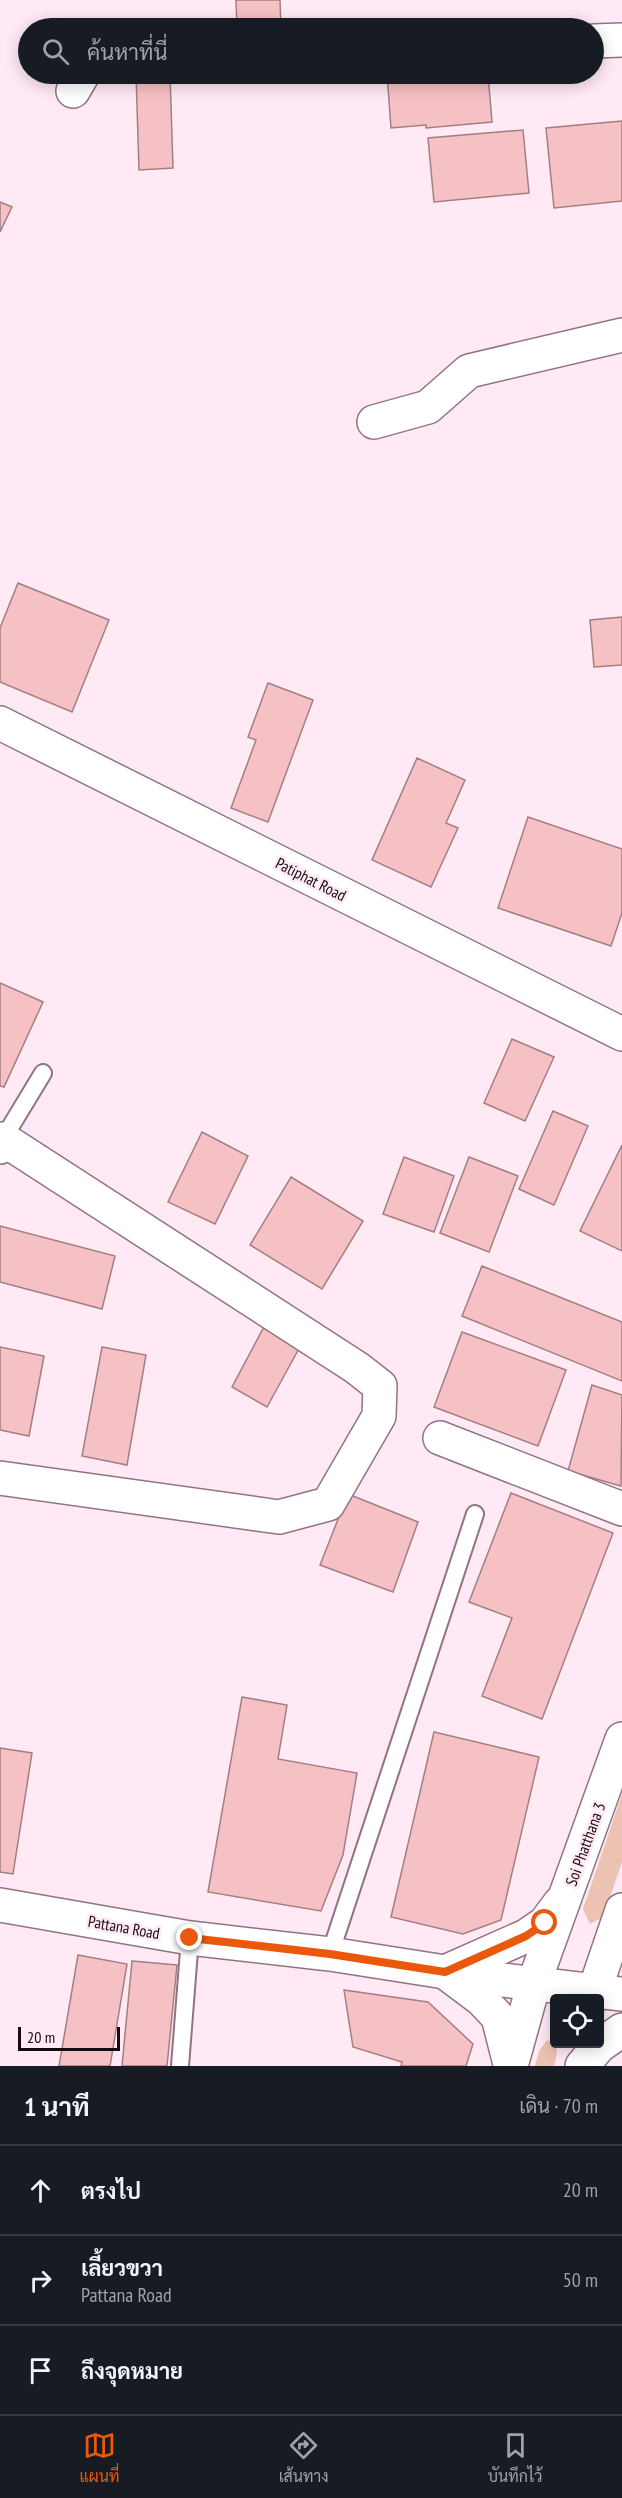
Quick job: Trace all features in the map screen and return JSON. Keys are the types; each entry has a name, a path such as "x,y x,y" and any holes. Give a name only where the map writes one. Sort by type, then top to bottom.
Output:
{"street":[{"path":"604,41 622,40"},
{"path":"374,422 428,407 469,371 622,335"},
{"name":"Patiphat Road","path":"0,723 613,1028"},
{"path":"0,1478 279,1517 328,1504 379,1416 380,1386 347,1362 1,1143"},
{"path":"440,1438 622,1509"},
{"name":"Soi Phatthana 3","path":"511,2066 534,1983 622,1739"},
{"path":"511,2066 498,2017 481,1999 445,1972 516,1941 545,1923 568,1892"},
{"name":"Pattana Road","path":"0,1905 190,1938 330,1954 603,1994"},
{"path":"603,1994 622,1910"},
{"path":"582,2066 599,2046 622,2030"},
{"path":"572,2066 577,2048"}],"lane":[{"path":"1,1143 43,1073"},
{"path":"330,1954 475,1514"},
{"path":"180,2066 190,1938"}],"shaded area":[{"path":"622,1794 622,1862 603,1917 590,1924 583,1909"},
{"path":"547,2040 550,2041 550,2048 556,2048 554,2066 535,2066 539,2051"}],"building":[{"path":"236,0 280,0 281,18 237,18"},
{"path":"136,84 170,84 173,168 139,170"},
{"path":"388,84 489,84 492,122 426,128 426,125 391,128"},
{"path":"622,121 622,201 554,208 546,128"},
{"path":"523,130 529,193 434,202 428,138"},
{"path":"0,202 12,207 0,232"},
{"path":"18,583 109,620 72,712 0,682 0,628"},
{"path":"622,617 622,665 594,667 590,620"},
{"path":"268,683 313,700 268,822 231,808 256,740 248,737"},
{"path":"417,758 465,780 446,823 458,828 431,887 372,860"},
{"path":"528,817 622,849 622,913 611,946 498,908"},
{"path":"0,983 43,1002 4,1087 0,1086"},
{"path":"512,1039 554,1057 525,1121 484,1103"},
{"path":"553,1111 588,1126 554,1205 519,1189"},
{"path":"202,1132 248,1156 215,1224 168,1202"},
{"path":"622,1145 622,1251 580,1231"},
{"path":"404,1157 454,1176 434,1232 383,1214"},
{"path":"469,1157 518,1176 489,1252 440,1233"},
{"path":"291,1177 363,1221 322,1289 250,1245"},
{"path":"0,1226 115,1256 102,1309 0,1282"},
{"path":"482,1266 622,1322 622,1381 462,1316"},
{"path":"266,1323 302,1343 267,1407 232,1387"},
{"path":"462,1332 566,1370 538,1446 434,1407"},
{"path":"0,1347 44,1356 29,1436 0,1430"},
{"path":"102,1347 146,1355 127,1465 82,1456"},
{"path":"592,1385 622,1395 621,1486 568,1471"},
{"path":"511,1493 613,1533 542,1719 482,1696 512,1618 469,1602"},
{"path":"348,1494 418,1522 393,1592 320,1565"},
{"path":"242,1697 287,1705 278,1759 357,1773 343,1855 321,1911 208,1892"},
{"path":"434,1732 539,1757 501,1920 463,1934 391,1917"},
{"path":"0,1748 32,1753 13,1874 0,1872"},
{"path":"78,1955 127,1964 110,2066 59,2066"},
{"path":"132,1961 177,1965 167,2066 122,2066"},
{"path":"344,1990 428,2002 473,2044 466,2066 401,2066 402,2062 353,2047"}],"route":[{"path":"190,1938 330,1954 445,1972 526,1936 545,1923"}]}
